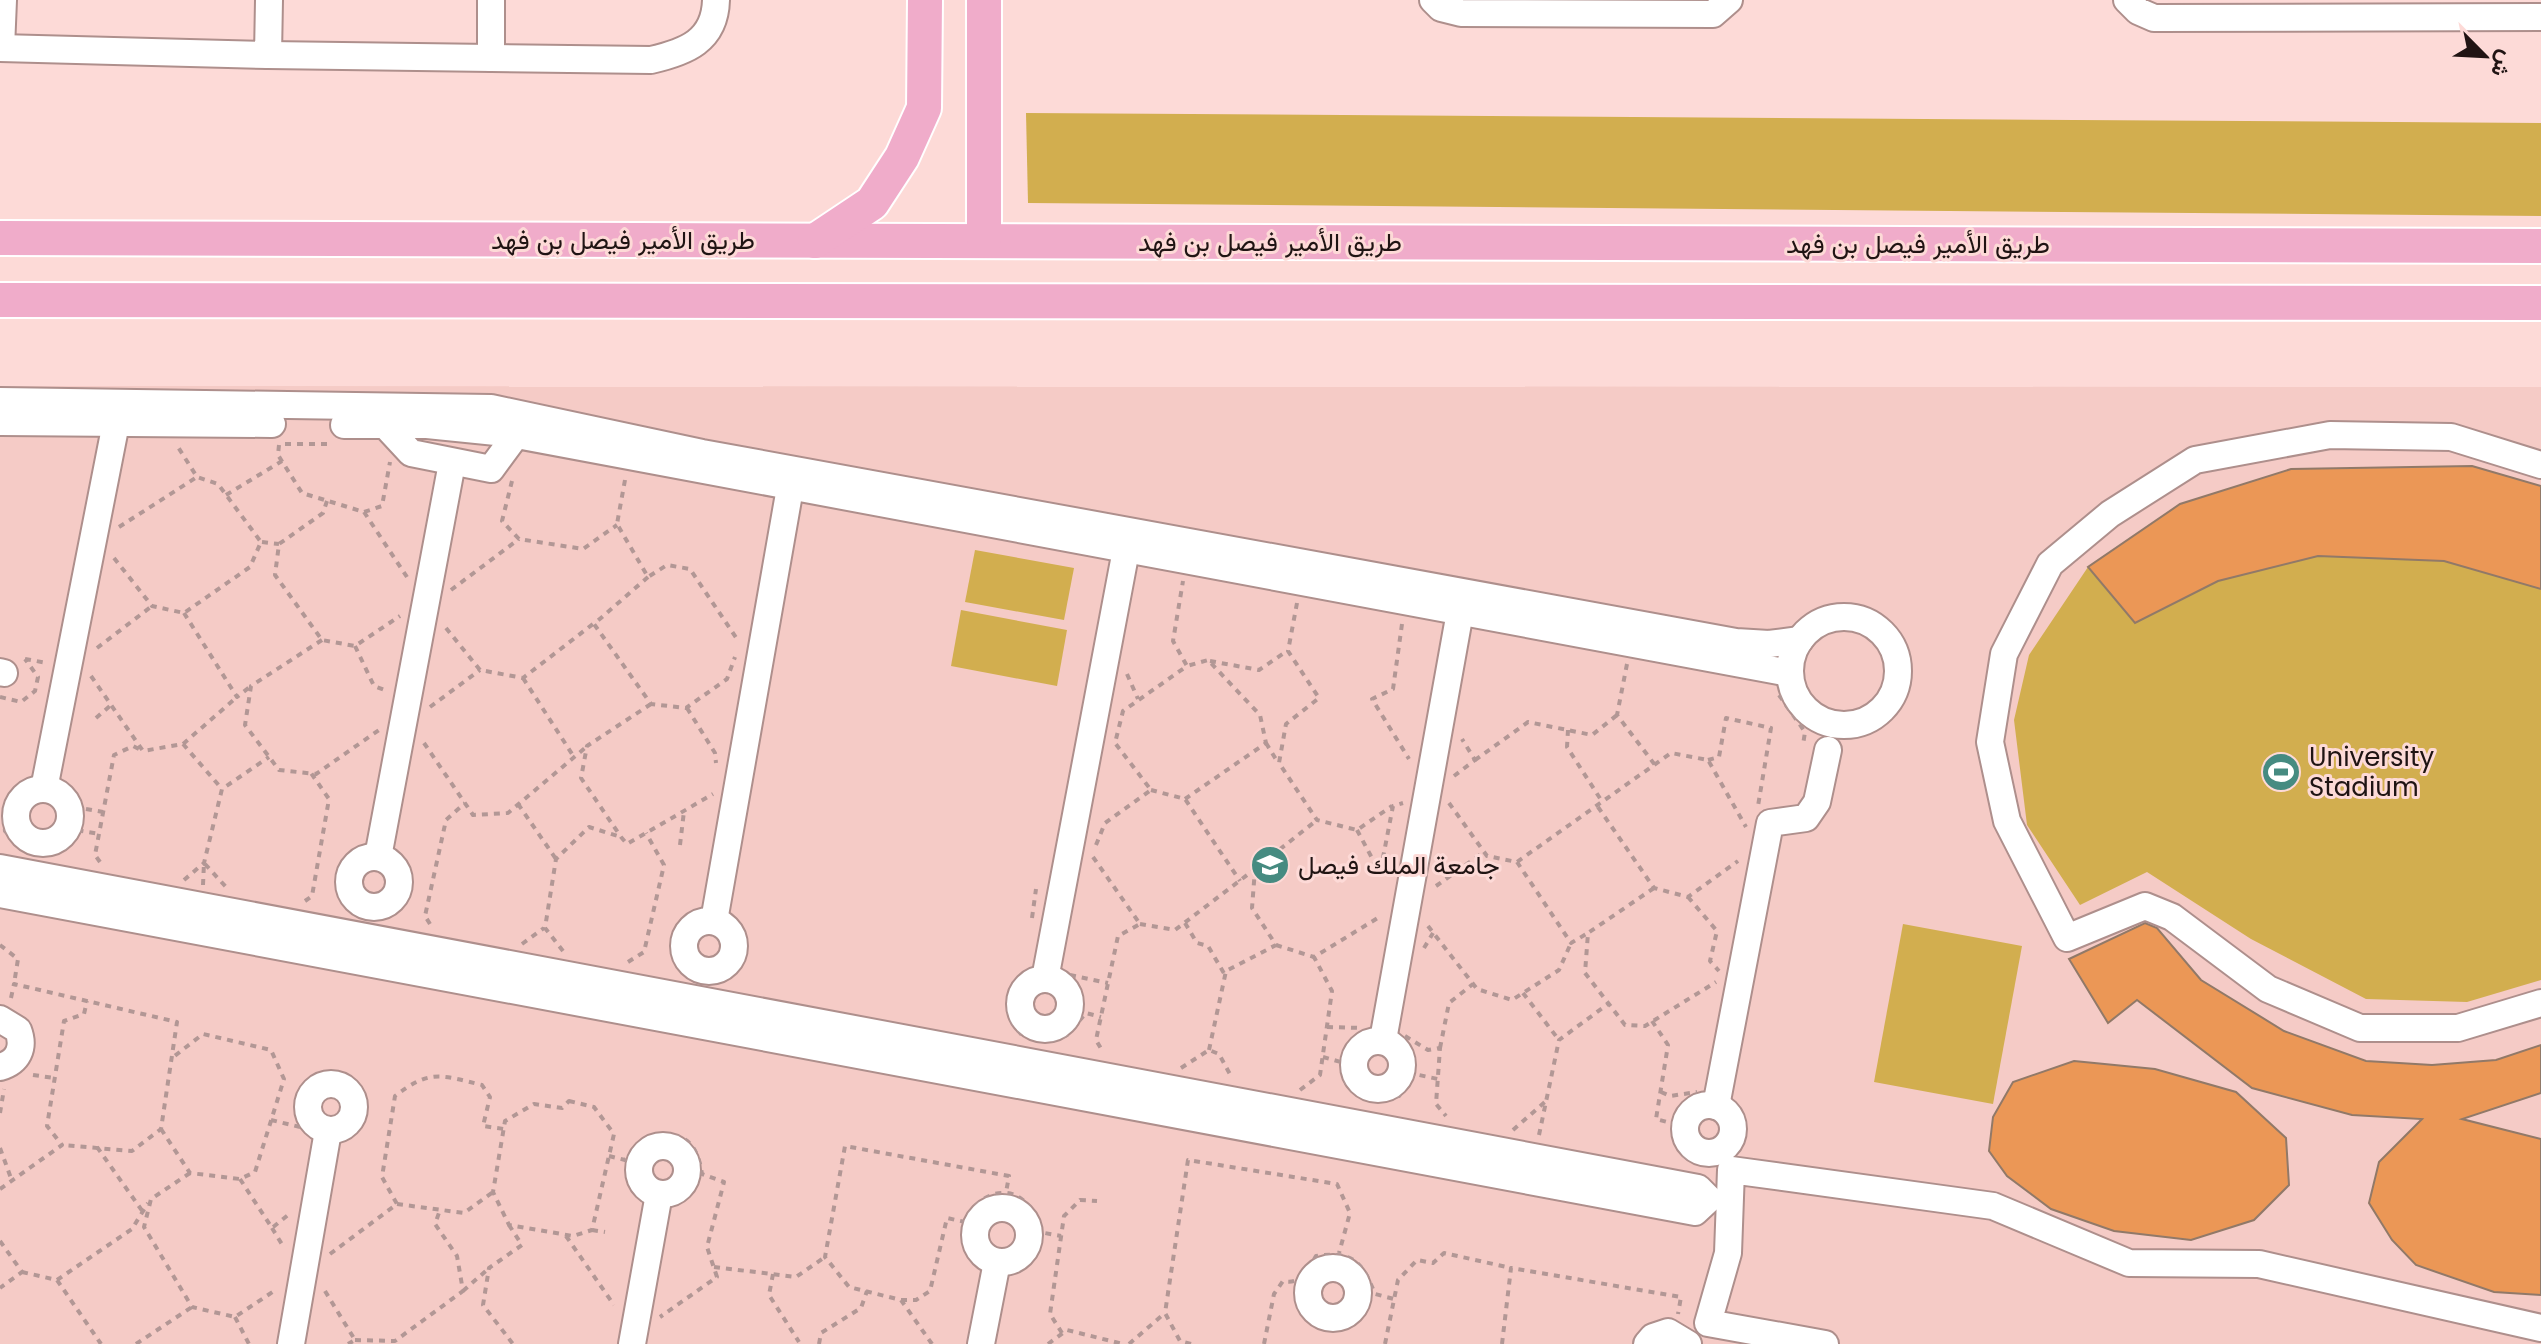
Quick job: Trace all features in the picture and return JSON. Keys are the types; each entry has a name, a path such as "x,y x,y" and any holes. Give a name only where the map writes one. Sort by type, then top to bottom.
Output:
{"main road":[{"path":"815,241 872,203 902,157 924,108 925,0"},
{"path":"984,0 984,241"},
{"name":"طريق الأمير فيصل بن فهد","path":"0,238 2541,246"},
{"path":"0,300 2541,303"}],"street":[{"path":"3,0 0,48 651,60 686,52 702,40 715,14 716,0"},
{"path":"268,55 269,0"},
{"path":"491,0 491,58"},
{"path":"1433,0 1441,8 1461,13 1713,14 1729,0"},
{"path":"2127,0 2138,11 2154,18 2436,9 2541,17"},
{"path":"0,401 491,408 687,450 1736,642 1769,644 1800,640"},
{"path":"0,422 116,423 394,434 427,425 516,435 1460,612 1783,682 1802,706 1824,721 1851,725"},
{"path":"44,789 116,423"},
{"path":"394,434 411,453 491,469 516,435"},
{"path":"2541,465 2451,437 2330,435 2195,460 2110,514 2050,564 2004,654 1990,742 2007,821 2067,938 2145,906 2172,917 2268,989 2360,1028 2458,1028 2541,1003"},
{"path":"378,857 452,463"},
{"path":"714,921 790,488"},
{"path":"1056,977 1126,550"},
{"path":"1391,1036 1460,612"},
{"path":"1783,682 1792,655 1812,627 1845,617 1862,620 1889,642 1897,667 1893,693 1883,709 1868,720 1851,725 1815,749"},
{"path":"1716,1106 1770,823 1806,818 1817,802 1815,749 1824,721"},
{"path":"0,868 1535,1157 1701,1199"},
{"path":"0,894 1701,1199"},
{"path":"0,1067 15,1059 21,1045 18,1030 3,1020"},
{"path":"1701,1199 1716,1152 1728,1144 1733,1129 1729,1114 1716,1106 1700,1107 1685,1125 1693,1147 1716,1152"},
{"path":"291,1344 320,1136"},
{"path":"1825,1344 1708,1323 1728,1253 1731,1170 1993,1206 2129,1263 2259,1264 2541,1328"},
{"path":"632,1344 659,1194"},
{"path":"1005,1201 1024,1219 1030,1236 1022,1254 1015,1259 997,1262 978,1247 976,1230 984,1216 1005,1201"},
{"path":"981,1344 997,1262"},
{"path":"1647,1344 1660,1333 1682,1339"}],"path":[{"path":"279,444 278,455 302,493 364,512 382,506 394,434"},
{"path":"191,444 176,444 197,477 218,484 261,542 279,544 323,513 327,501"},
{"path":"264,444 336,444"},
{"path":"629,458 617,524 648,577"},
{"path":"226,495 282,461"},
{"path":"516,467 502,521 519,539 583,549 617,524"},
{"path":"116,528 197,477"},
{"path":"364,512 409,581"},
{"path":"447,593 519,539"},
{"path":"184,613 250,567 261,542"},
{"path":"279,544 275,575 322,640"},
{"path":"108,550 152,606 184,613 237,697"},
{"path":"418,733 473,815 508,813 587,746 651,704 686,708 727,679 740,644 690,569 667,565 523,678"},
{"path":"1184,575 1173,641 1187,666"},
{"path":"1279,763 1286,724 1319,698 1288,651 1298,597"},
{"path":"106,871 95,855 114,755 133,746 143,751 183,744 251,686 322,640 355,646 402,615 404,604"},
{"path":"96,649 152,606"},
{"path":"1404,617 1398,635 1393,689 1372,699 1416,771"},
{"path":"594,624 651,704"},
{"path":"443,625 480,670 523,678 574,757"},
{"path":"355,646 374,686 394,693"},
{"path":"1240,881 1185,799 1151,790 1115,743 1123,711 1187,666 1208,660 1259,670 1288,651"},
{"path":"1208,660 1260,715 1266,743 1317,820 1357,830 1393,806 1410,801"},
{"path":"1445,783 1528,722 1592,735 1617,715 1627,661 1642,664"},
{"path":"93,663 91,676 143,751"},
{"path":"9,671 54,664"},
{"path":"1123,667 1138,700"},
{"path":"427,709 480,670"},
{"path":"9,671 38,677 35,691 21,702 9,671"},
{"path":"1783,682 1815,749"},
{"path":"251,686 245,725 279,770 316,774 384,726"},
{"path":"96,718 111,705"},
{"path":"686,708 715,753 716,766"},
{"path":"1617,715 1655,765"},
{"path":"1517,862 1671,753 1708,760 1719,757 1726,718 1771,728 1755,821"},
{"path":"1455,729 1475,760"},
{"path":"1568,730 1567,747 1654,888 1688,897 1717,931 1710,961 1724,977 1645,1026 1625,1025 1585,973 1588,933"},
{"path":"1185,799 1266,743"},
{"path":"183,744 222,789"},
{"path":"587,746 581,778 627,844 718,791"},
{"path":"176,886 204,863 222,789 269,757"},
{"path":"1708,760 1752,837"},
{"path":"297,907 312,896 329,799 311,773"},
{"path":"1089,869 1105,823 1151,790"},
{"path":"1444,796 1487,856 1517,862 1571,943"},
{"path":"436,935 425,916 435,870 446,820 465,803"},
{"path":"518,804 556,859"},
{"path":"1380,873 1393,806"},
{"path":"86,809 104,812"},
{"path":"680,845 684,811"},
{"path":"1108,1060 1096,1040 1118,936 1140,924 1175,930 1317,820"},
{"path":"568,957 545,928 556,859 589,827 621,837"},
{"path":"1357,830 1380,873"},
{"path":"621,965 644,952 664,865 646,833"},
{"path":"1431,896 1434,887 1484,852"},
{"path":"1092,854 1140,924"},
{"path":"1688,897 1743,858"},
{"path":"204,863 227,889"},
{"path":"1255,869 1252,908 1276,945 1314,957 1332,991 1320,1075 1301,1090 1287,1087"},
{"path":"427,870 435,870"},
{"path":"1380,873 1394,875"},
{"path":"1423,921 1473,984 1512,1000 1559,970 1571,943 1654,888"},
{"path":"1314,957 1391,910"},
{"path":"1185,923 1197,943 1208,946 1225,975"},
{"path":"516,947 545,928"},
{"path":"1419,956 1433,933"},
{"path":"0,945 18,959 3,1020"},
{"path":"1178,1070 1209,1050 1226,971 1276,945"},
{"path":"1056,977 1108,983"},
{"path":"14,984 177,1022 161,1129 190,1173"},
{"path":"1449,1119 1436,1104 1440,1048 1449,1003 1473,984"},
{"path":"1523,993 1559,1040"},
{"path":"62,1145 47,1126 64,1021 84,1014 87,1001"},
{"path":"1535,1157 1559,1040 1608,1004"},
{"path":"1652,1021 1668,1045 1656,1119 1675,1124 1682,1154 1699,1168 1701,1199"},
{"path":"57,1280 132,1229 151,1199 190,1173 240,1179 255,1172 284,1079 271,1050 203,1034 172,1058"},
{"path":"1391,1036 1428,1050 1440,1048"},
{"path":"1209,1050 1219,1054 1232,1078 1246,1080"},
{"path":"1323,1057 1341,1062 1347,1087 1374,1100 1399,1096 1414,1074 1438,1079"},
{"path":"397,1204 382,1177 395,1096 418,1078 440,1075 482,1085 490,1097 483,1126 504,1129"},
{"path":"1661,1092 1670,1096"},
{"path":"348,1344 355,1340 395,1341 522,1245 493,1192 505,1121 534,1104 562,1108 569,1101 594,1107 614,1134 592,1230"},
{"path":"1499,1128 1512,1131 1546,1101"},
{"path":"271,1120 304,1128 320,1136"},
{"path":"0,1189 62,1145 132,1151 161,1129"},
{"path":"609,1156 625,1160 642,1145 663,1134 672,1136 680,1138 699,1157 702,1174 724,1182 707,1247 717,1277 654,1321"},
{"path":"713,1266 796,1277 825,1257 845,1146 1009,1176 1005,1201"},
{"path":"97,1147 143,1212"},
{"path":"0,1148 12,1181"},
{"path":"1191,1344 1180,1341 1165,1313 1188,1160 1337,1184 1350,1213 1339,1253"},
{"path":"240,1179 290,1257"},
{"path":"327,1257 397,1204 464,1213 493,1192"},
{"path":"825,1257 849,1287 901,1300 916,1300 930,1291 947,1218 965,1222 979,1201 991,1193 1005,1201 1029,1205 1039,1232 1061,1236"},
{"path":"151,1199 144,1227 192,1307 235,1317 282,1286"},
{"path":"1062,1333 1050,1314 1064,1216 1080,1200 1097,1201"},
{"path":"440,1210 435,1224 457,1256 463,1291"},
{"path":"272,1228 291,1213"},
{"path":"509,1225 565,1235 592,1230 605,1232"},
{"path":"565,1235 622,1316"},
{"path":"0,1241 22,1272 57,1280 101,1344"},
{"path":"1264,1344 1274,1294 1283,1281 1291,1283 1302,1278 1316,1256 1339,1253 1358,1261 1375,1294 1394,1299"},
{"path":"1385,1344 1398,1280 1417,1260 1433,1263 1444,1253 1511,1268 1681,1297 1682,1339"},
{"path":"489,1268 483,1305 513,1344"},
{"path":"1502,1344 1511,1268"},
{"path":"0,1288 22,1272"},
{"path":"773,1274 769,1295 799,1343"},
{"path":"319,1280 355,1340"},
{"path":"819,1344 821,1333 861,1308 867,1291"},
{"path":"901,1300 932,1344"},
{"path":"136,1344 192,1307"},
{"path":"1129,1344 1165,1313"},
{"path":"235,1317 249,1344"},
{"path":"1048,1344 1067,1330 1123,1344"}],"shaded area":[{"path":"1026,113 2541,123 2541,216 1028,203"},
{"name":"جامعة الملك فيصل","path":"0,386 2541,387 2541,1344 0,1344"},
{"name":"University Stadium","path":"2472,466 2541,486 2541,980 2467,1002 2366,999 2251,939 2147,872 2080,905 2027,825 2014,720 2029,655 2088,567 2180,504 2291,469"},
{"path":"975,550 1074,568 1064,620 965,602"},
{"path":"961,610 1067,630 1057,686 951,666"},
{"path":"1903,924 2022,946 1993,1104 1874,1082"}],"building":[{"path":"2472,466 2541,486 2541,589 2444,561 2318,556 2218,581 2135,623 2088,567 2180,504 2291,469"},
{"path":"2145,923 2157,928 2201,980 2284,1031 2366,1061 2432,1065 2496,1060 2541,1045 2541,1093 2462,1119 2541,1139 2541,1295 2494,1292 2416,1265 2392,1240 2369,1203 2379,1162 2422,1119 2352,1115 2252,1088 2137,1000 2108,1023 2069,959"},
{"path":"2074,1061 2155,1069 2236,1092 2286,1138 2289,1185 2254,1220 2191,1240 2114,1231 2051,1209 2007,1176 1989,1151 1993,1117 2013,1082"}],"place":[{"name":"University Stadium","path":"2281,772"},
{"name":"جامعة الملك فيصل","path":"1270,865"}]}
